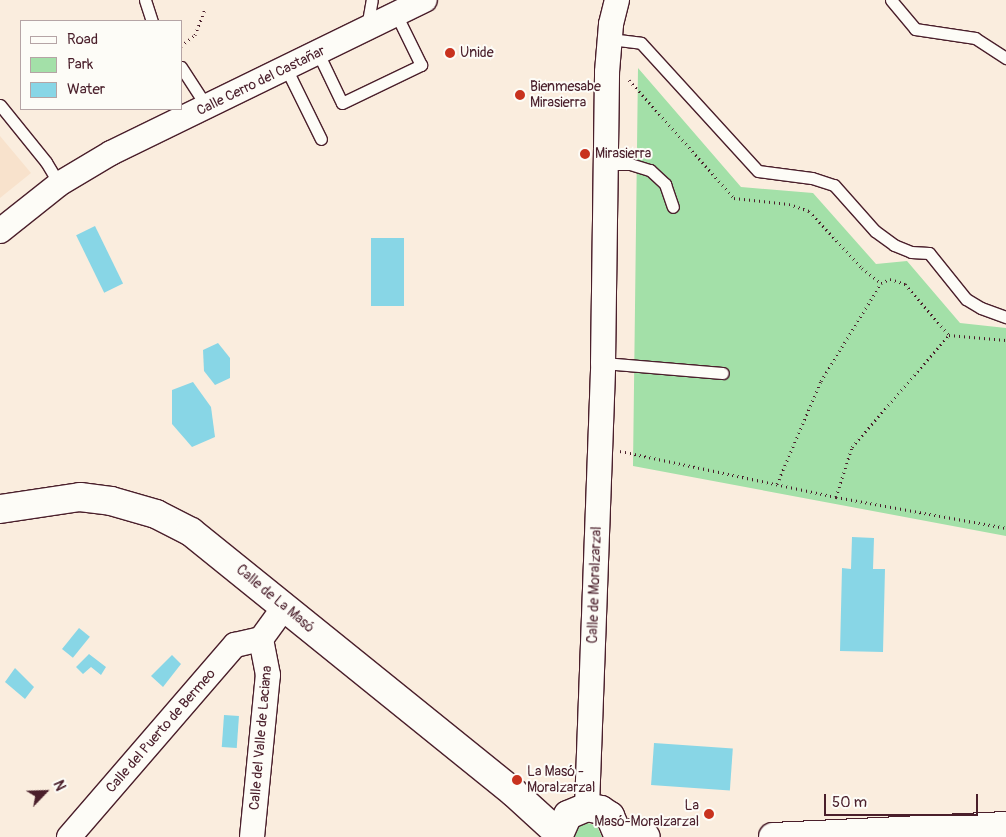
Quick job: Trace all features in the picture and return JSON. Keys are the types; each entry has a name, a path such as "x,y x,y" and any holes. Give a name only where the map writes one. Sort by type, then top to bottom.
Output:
{"street":[{"name":"Calle Cerro del Castañar","path":"0,231 59,184 111,153 425,0"},
{"path":"607,0 610,32"},
{"name":"Calle de Moralzarzal","path":"568,823 600,449 605,164 610,32 617,0"},
{"name":"Calle de La Masó","path":"0,509 80,497 134,506 156,514 210,545 284,608 514,792 568,823"},
{"path":"261,639 284,608"},
{"name":"Calle del Puerto de Bermeo","path":"69,837 235,645 261,639"},
{"name":"Calle del Valle de Laciana","path":"252,837 268,675 261,639"},
{"path":"568,823 601,810 610,816 619,835 646,837"},
{"path":"773,837 1006,826"},
{"path":"972,829 1006,833"}],"lane":[{"path":"145,0 152,20"},
{"path":"366,29 372,0"},
{"path":"891,0 915,29 975,38 1006,58"},
{"path":"318,53 342,103 421,65 396,14"},
{"path":"610,32 641,43 758,171 812,178 834,185 875,231 894,246 911,252 928,253 966,298 980,308 1006,317"},
{"path":"286,68 321,139"},
{"path":"182,69 207,107"},
{"path":"0,105 46,162 59,184"},
{"path":"605,164 630,164 650,170 665,184 673,207"},
{"path":"603,363 723,373"}],"path":[{"path":"182,45 195,35 204,10"},
{"path":"627,78 734,198 789,204 809,211 862,268 881,284"},
{"path":"777,484 821,381 881,284 890,279 905,284 950,335 1006,340"},
{"path":"836,497 852,447 950,335"},
{"path":"600,449 629,452 836,497 1006,528"}],"shaded area":[{"path":"0,136 31,173 0,198"}],"green space":[{"path":"638,68 741,187 813,193 876,264 907,261 960,323 1006,328 1006,536 633,466"},
{"path":"588,823 597,826 602,837 572,837 578,826"}],"water":[{"path":"95,226 123,284 104,293 76,235"},
{"path":"371,238 404,238 404,306 371,306"},
{"path":"218,343 230,358 230,378 215,385 204,371 203,350"},
{"path":"193,382 211,407 215,437 192,447 172,424 172,390"},
{"path":"852,537 874,538 873,569 885,569 883,652 840,651 842,568 851,569"},
{"path":"79,628 90,637 73,658 62,649"},
{"path":"89,654 106,667 101,675 91,667 83,674 76,667"},
{"path":"172,655 181,664 163,687 151,676"},
{"path":"15,668 34,687 25,699 5,682"},
{"path":"224,715 239,716 237,748 222,747"},
{"path":"654,743 733,749 730,790 651,785"}],"place":[{"name":"Unide","path":"450,53"},
{"name":"Bienmesabe Mirasierra","path":"520,95"},
{"name":"Mirasierra","path":"585,154"},
{"name":"La Masó - Moralzarzal","path":"517,780"},
{"name":"La Masó-Moralzarzal","path":"709,814"}]}
